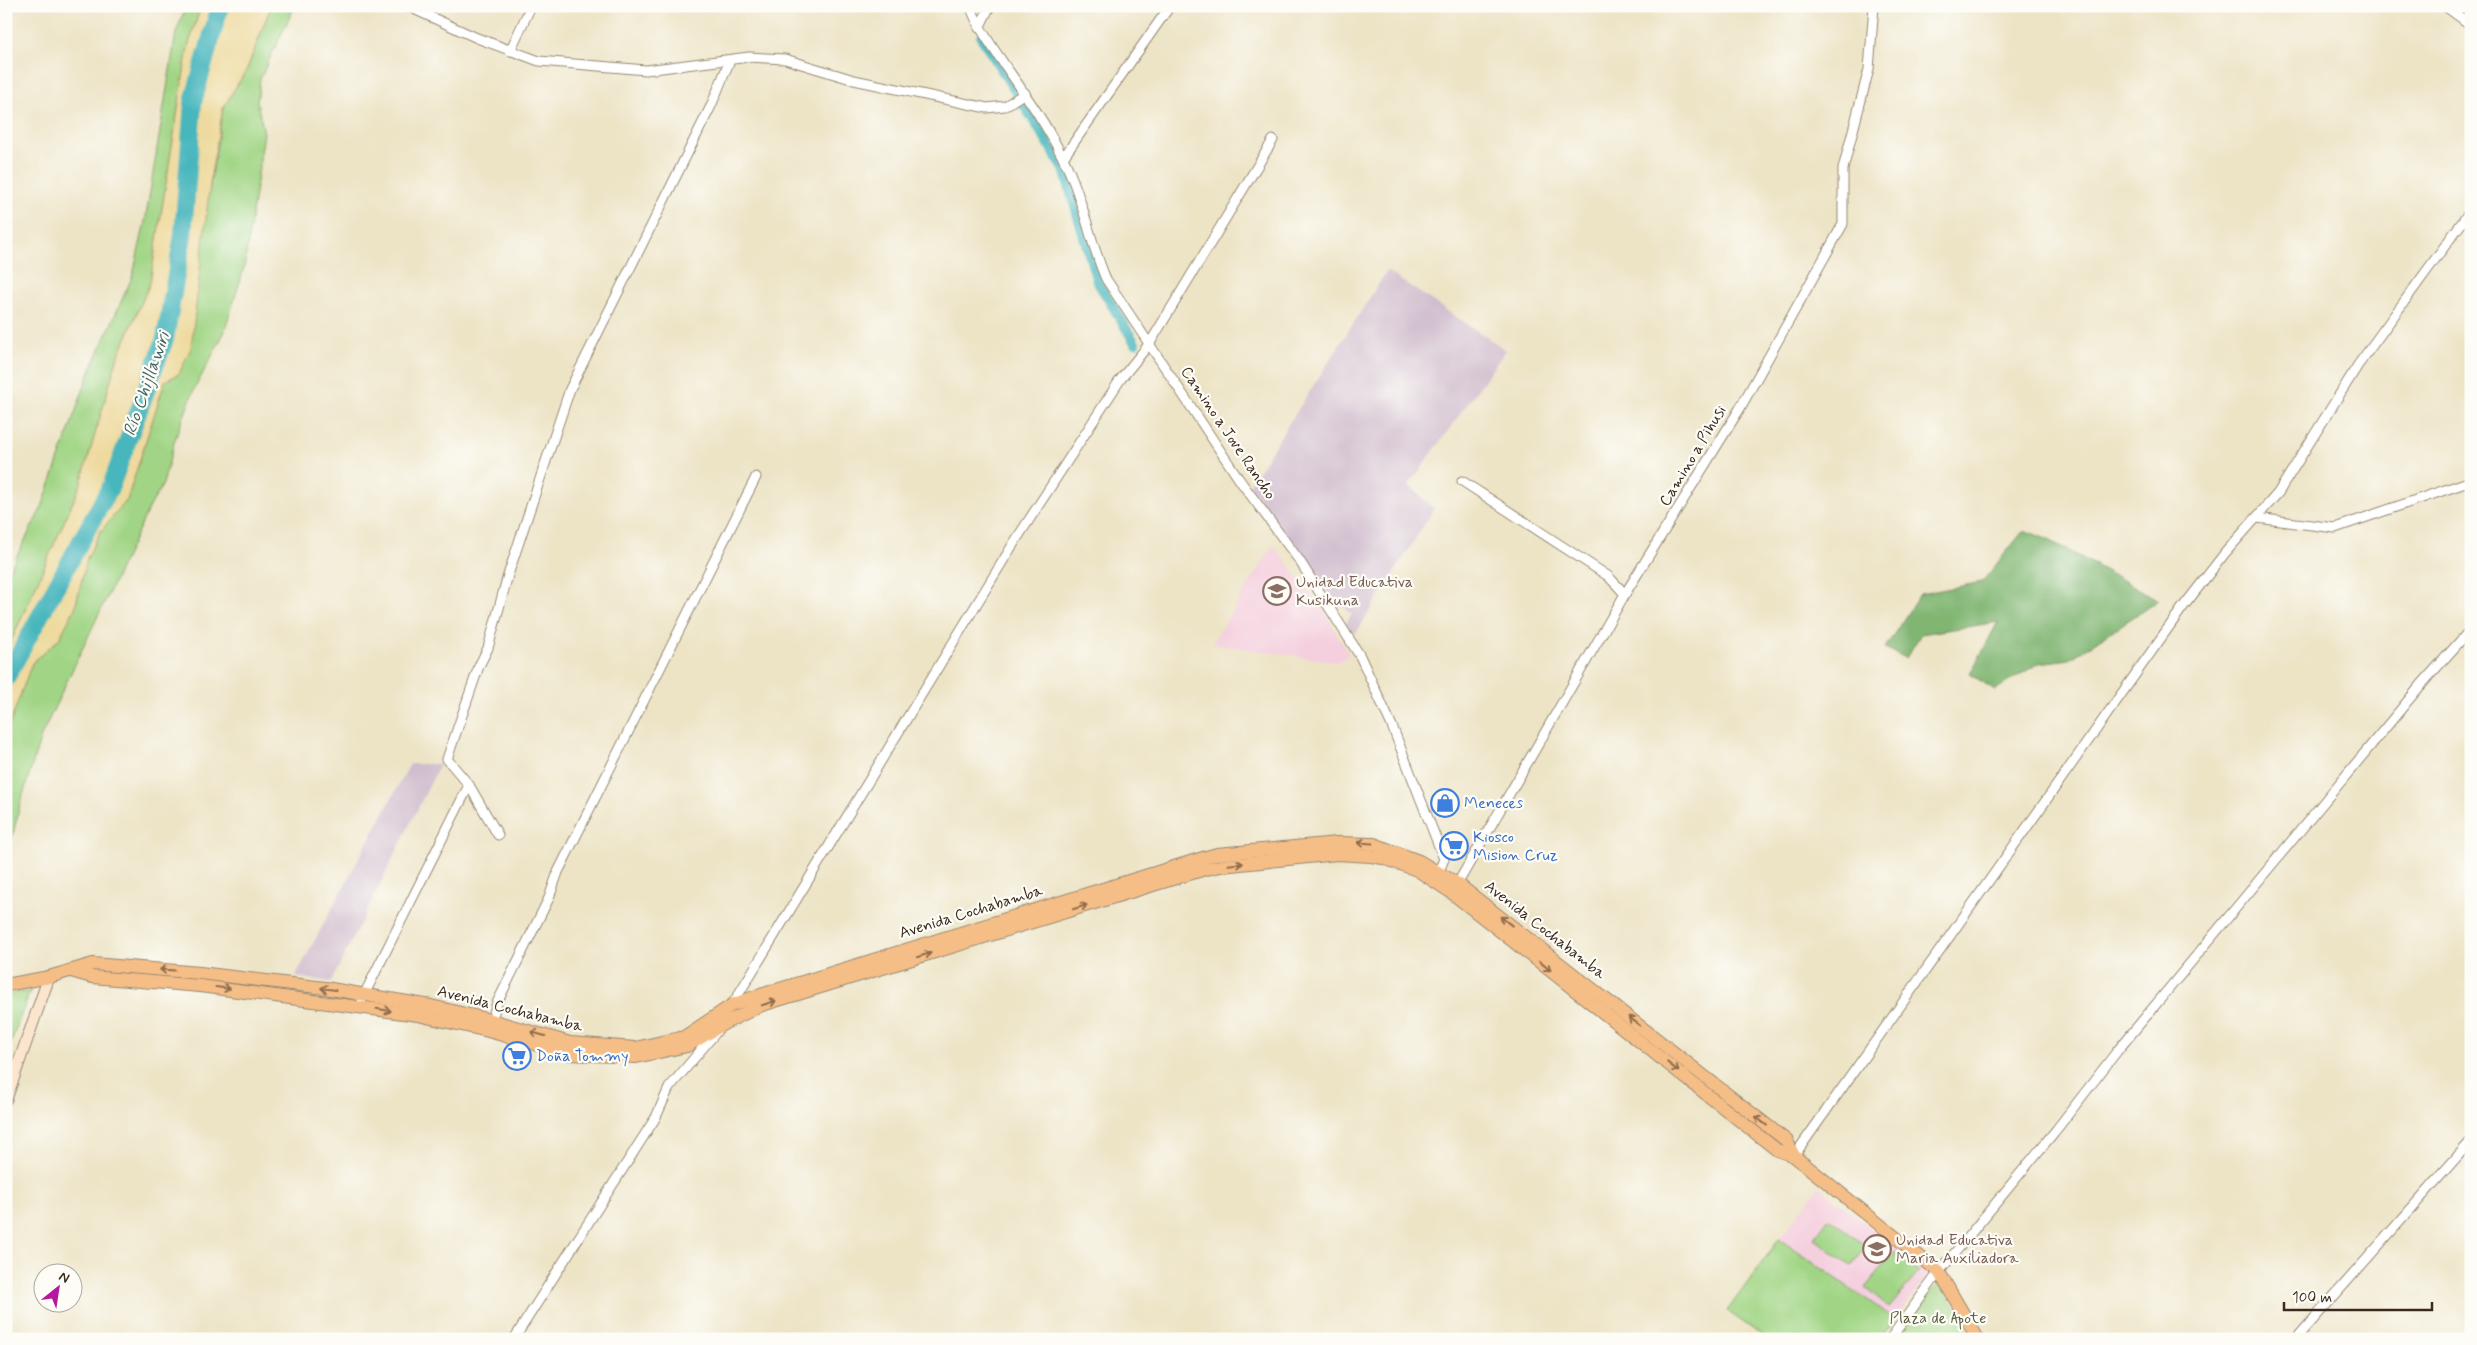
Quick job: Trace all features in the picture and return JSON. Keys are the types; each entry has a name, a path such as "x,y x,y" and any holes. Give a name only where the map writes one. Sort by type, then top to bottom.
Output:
{"main road":[{"name":"Avenida Cochabamba","path":"6,985 71,971 92,977 362,1000 418,1015 490,1026 570,1043 635,1048 684,1037 732,1005 757,996 1217,854 1356,842 1374,844 1393,850 1455,888 1710,1089 1786,1141 1794,1156 1939,1272 1978,1339"},
{"name":"Avenida Cochabamba","path":"490,1026 570,1054 636,1057 687,1046 725,1023 762,1006 1202,870 1337,854 1384,858 1437,876"}],"street":[{"path":"407,6 510,51 539,61 646,70 749,57 785,59 854,80 987,108 1005,106 1025,93"},
{"path":"510,51 531,6"},
{"name":"Camino a Jove Rancho","path":"970,6 979,28 1025,93 1063,158 1078,192 1098,260 1106,279 1240,482 1299,560 1360,656 1392,726 1444,859 1437,876"},
{"path":"979,28 990,6"},
{"path":"1063,158 1170,6"},
{"name":"Camino a Pihusi","path":"1455,888 1625,594 1739,410 1843,224 1844,169 1869,69 1874,6"},
{"path":"2445,6 2471,25"},
{"path":"498,835 469,785 447,759 479,666 488,648 508,575 570,389 711,106 730,60"},
{"path":"514,1339 656,1117 669,1088 725,1023 732,1005 1012,546 1120,380 1150,343 1273,140"},
{"path":"1794,1156 2183,607 2225,553 2258,518 2278,493 2358,365 2471,210"},
{"path":"490,1026 497,1003 545,907 558,872 756,477"},
{"path":"1462,481 1608,576 1625,594"},
{"path":"2258,518 2335,528 2471,481"},
{"path":"1890,1339 1939,1272 2217,930 2471,629"},
{"path":"362,1000 469,785"},
{"path":"6,1099 49,977"},
{"path":"2296,1339 2471,1141"}],"shaded area":[{"path":"1387,271 1506,350 1409,485 1434,509 1356,633 1345,625 1352,614 1322,588 1322,580 1249,486"},
{"name":"Unidad Educativa Kusikuna","path":"1273,545 1324,611 1349,655 1338,662 1212,644"},
{"path":"410,764 440,764 331,982 295,977"},
{"path":"1819,1187 1930,1274 1895,1319 1779,1239"}],"green space":[{"path":"186,6 201,6 188,47 150,283 117,359 80,486 6,653 6,577 42,507 88,376 133,275 145,222 176,33"},
{"path":"271,6 295,6 260,79 257,102 264,133 244,268 224,333 194,390 175,439 163,484 149,508 41,736 20,805 6,863 6,734 32,663 59,639 75,608 87,558 100,532 127,500 165,381 179,374 223,108 247,69"},
{"path":"2024,530 2049,540 2159,600 2070,659 2039,663 1995,690 1970,674 1998,622 1921,634 1906,658 1885,648 1920,594 1982,582"},
{"path":"30,991 6,1056 6,994"},
{"path":"1829,1218 1866,1246 1851,1266 1814,1238"},
{"path":"1779,1239 1895,1319 1880,1339 1767,1339 1727,1311"},
{"path":"1895,1252 1919,1272 1889,1308 1865,1288"},
{"name":"Plaza de Apote","path":"1940,1281 1973,1339 1897,1339"}],"sand":[{"path":"201,6 271,6 247,69 223,108 211,175 191,348 179,374 165,381 127,500 100,532 87,558 75,608 59,639 32,663 6,734 6,653 80,486 117,359 150,283 188,47"}],"waterway":[{"name":"Río Chijllawiri","path":"6,678 111,486 165,339 183,235 193,102 220,6"},
{"path":"981,37 1064,169 1097,281 1135,343"}],"place":[{"name":"Unidad Educativa Kusikuna","path":"1277,591"},
{"name":"Meneces","path":"1445,803"},
{"name":"Kiosco Mision Cruz","path":"1454,846"},
{"name":"Doña Tommy","path":"517,1056"},
{"name":"Unidad Educativa Maria Auxiliadora","path":"1877,1249"}]}
